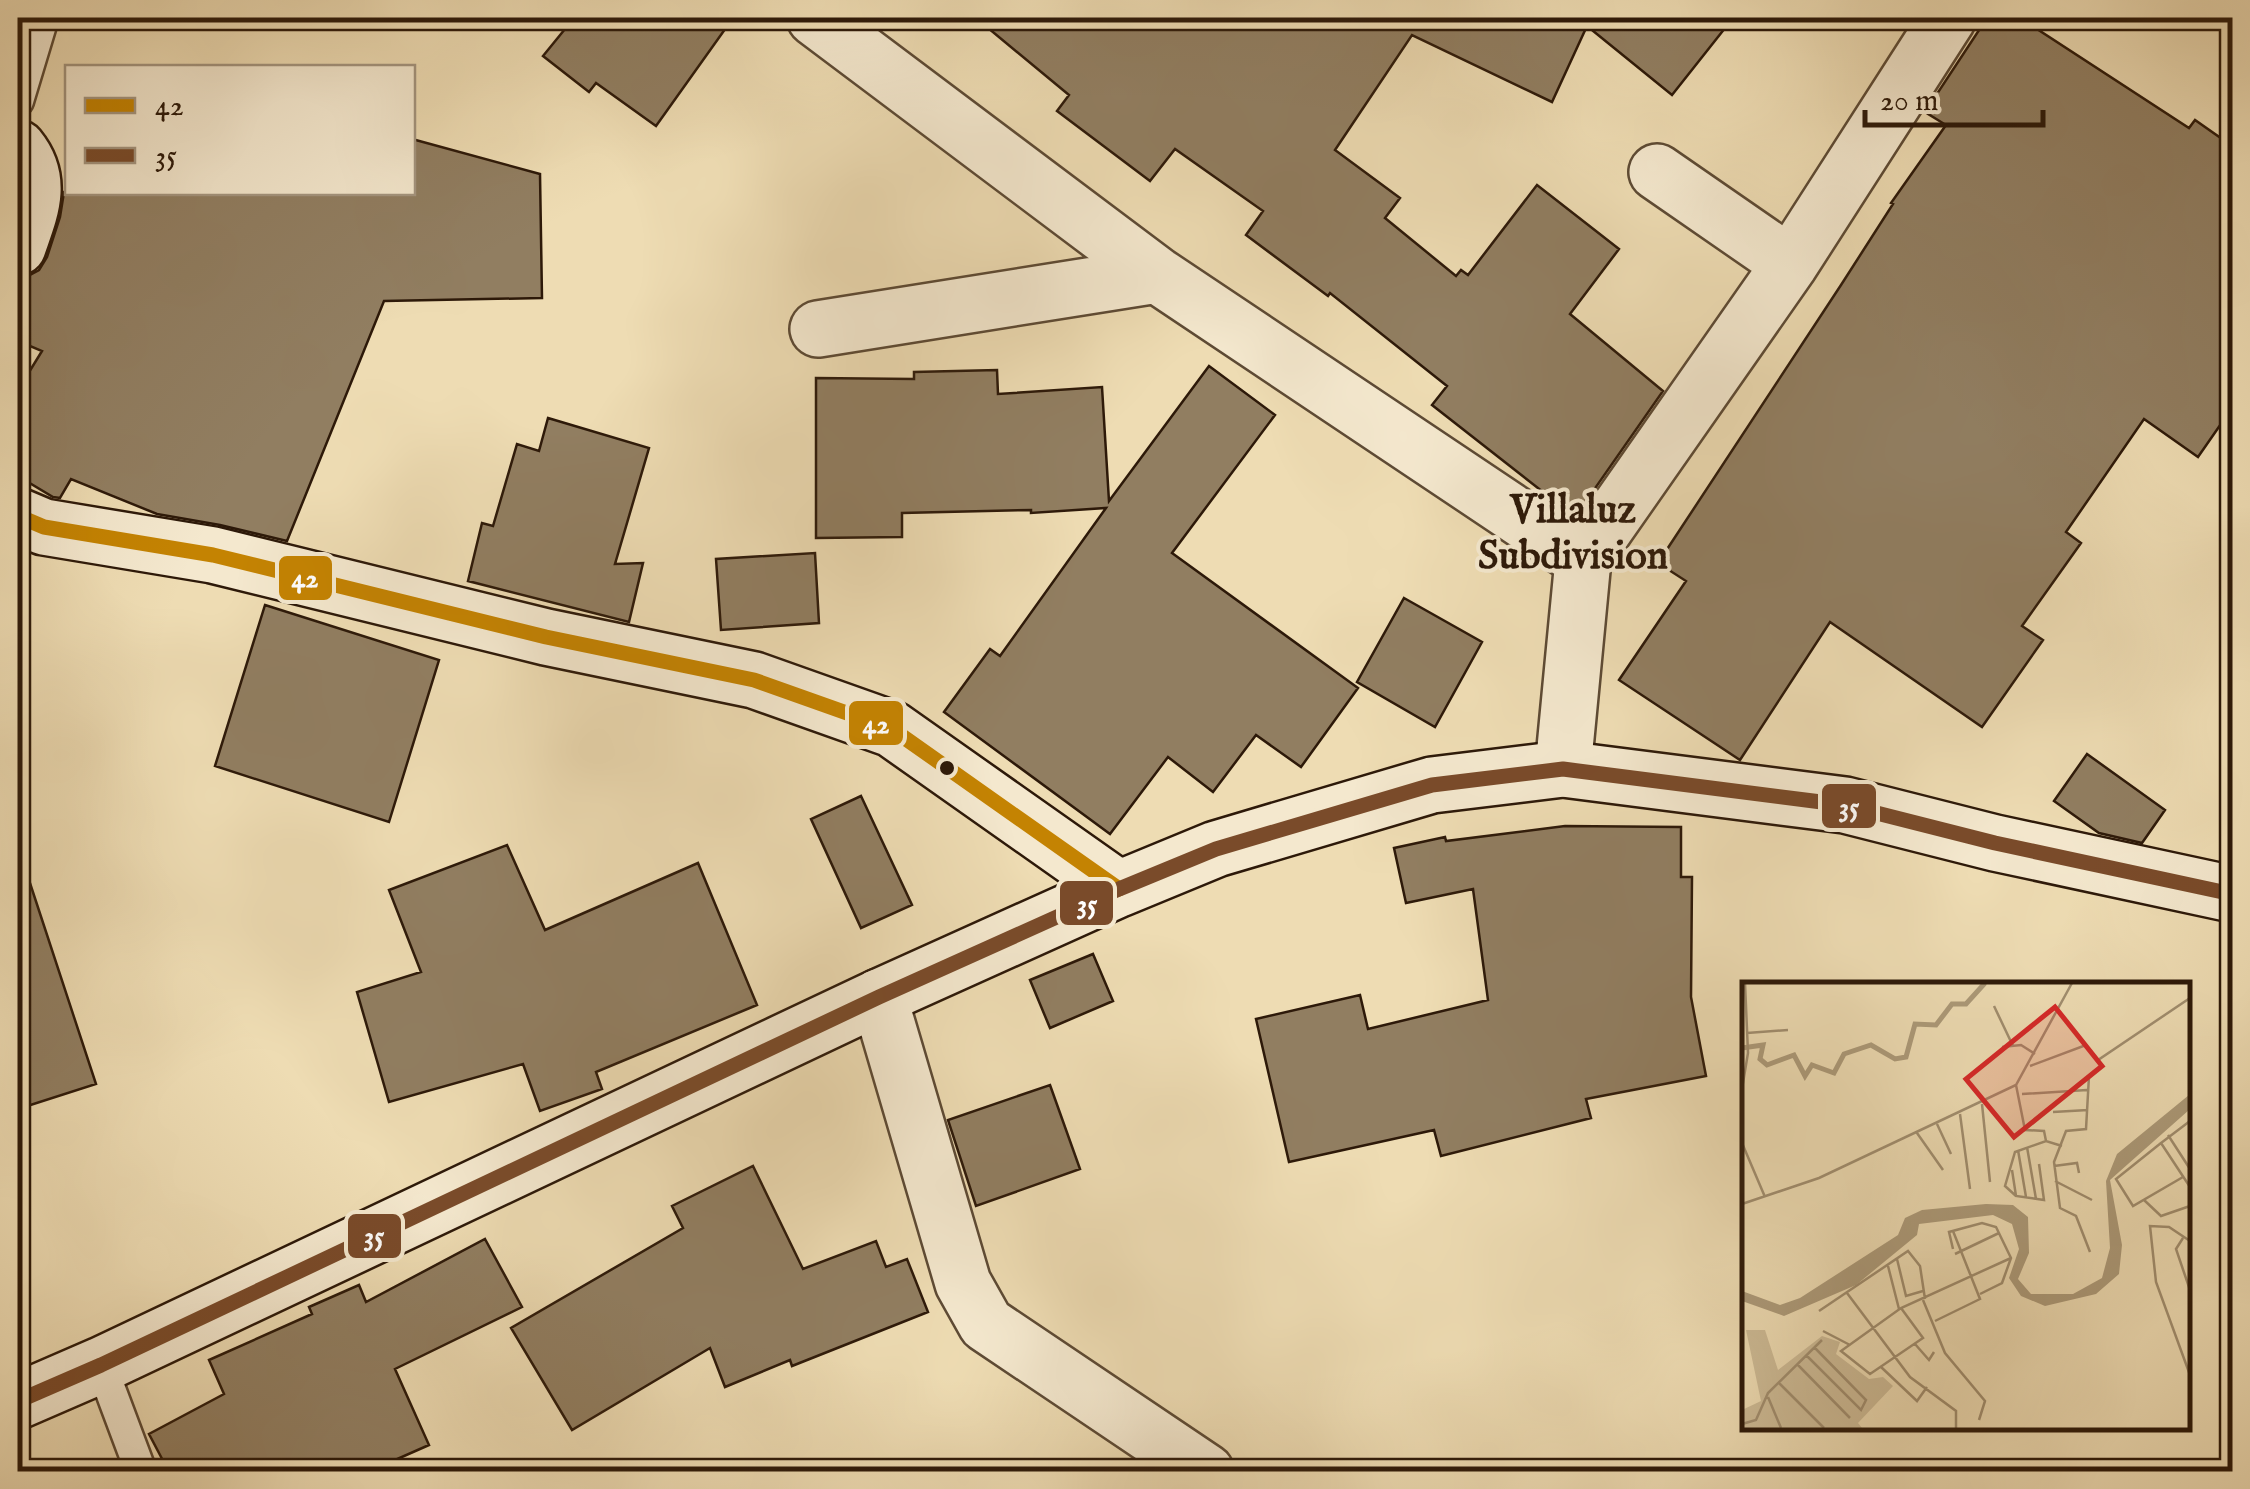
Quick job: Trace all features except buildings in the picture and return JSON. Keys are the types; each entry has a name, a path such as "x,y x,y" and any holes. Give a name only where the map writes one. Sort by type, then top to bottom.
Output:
{"street":[{"path":"815,18 1157,276 1583,560"},
{"path":"1563,769 1583,560 1790,264 1948,18"},
{"path":"18,148 35,186 18,247"},
{"path":"1657,172 1790,264"},
{"path":"818,330 1157,276"},
{"path":"18,516 44,527 213,555 546,636 754,680 892,729 1119,889"},
{"path":"18,1401 879,997 1119,889 1216,849 1432,785 1563,769 1845,805 1994,843 2232,894"},
{"path":"879,997 964,1283 986,1324 1206,1472"},
{"path":"1130,1419 1143,1472"}],"lane":[{"path":"18,101 43,18"},
{"path":"101,1365 142,1472"}],"transit line":[{"name":"42","path":"18,516 44,527 213,555 546,637 754,680 892,729 1119,889"},
{"name":"35","path":"18,1401 879,997 1119,889 1216,849 1432,785 1563,769 1845,805 1995,843 2232,894"}],"district":[{"name":"Villaluz Subdivision","path":"1573,534"}]}
